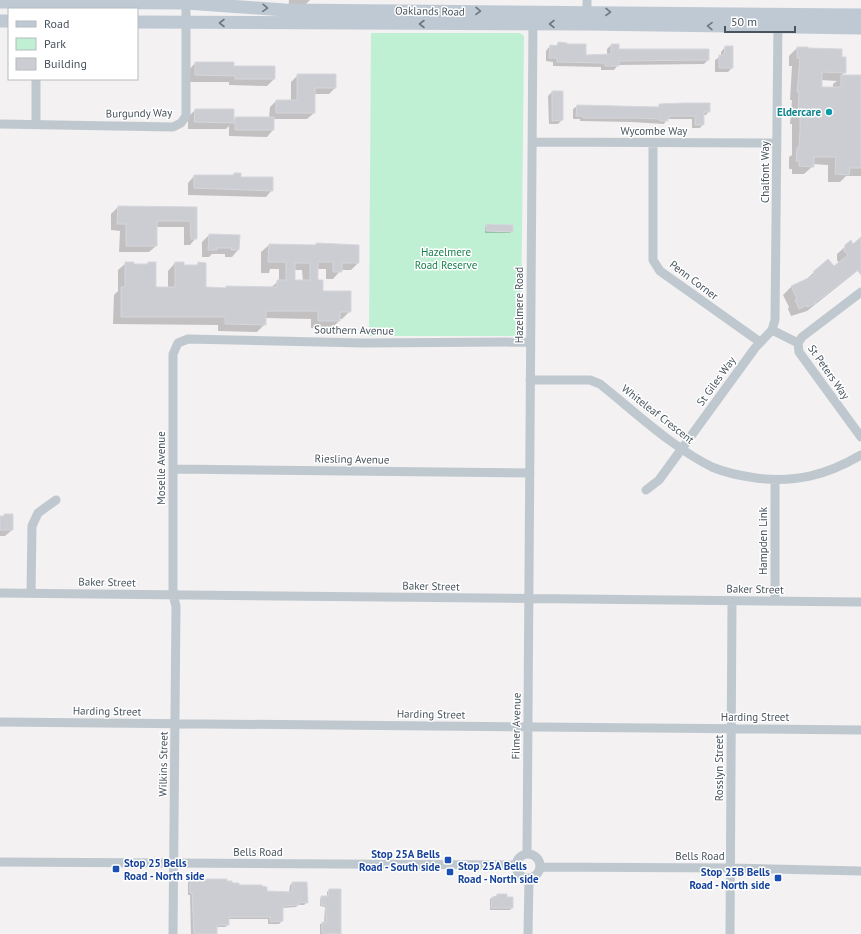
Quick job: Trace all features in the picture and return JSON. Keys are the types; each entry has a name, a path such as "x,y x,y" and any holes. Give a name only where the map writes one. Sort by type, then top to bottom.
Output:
{"main road":[{"name":"Oaklands Road","path":"0,2 50,6 186,3 284,5 533,18"},
{"name":"Oaklands Road","path":"138,22 284,23 533,18 587,12 778,20 861,28"},
{"name":"Oaklands Road","path":"778,20 861,15"}],"street":[{"name":"Burgundy Way","path":"0,124 173,127 181,123 186,116 186,3"},
{"path":"284,5 284,23"},
{"name":"Hazelmere Road","path":"530,599 530,342 533,18"},
{"name":"Chalfont Way","path":"772,330 775,320 778,20"},
{"path":"36,80 36,124"},
{"name":"Wycombe Way","path":"532,142 776,143"},
{"name":"Penn Corner","path":"654,143 653,260 660,271 760,342"},
{"path":"798,343 802,337 861,292"},
{"name":"St Giles Way","path":"646,490 659,480 760,342 772,330"},
{"name":"St Peters Way","path":"772,330 798,343 799,352 861,437"},
{"name":"Southern Avenue","path":"178,343 188,339 363,343 530,342"},
{"name":"Moselle Avenue","path":"173,595 173,354 178,343"},
{"name":"Whiteleaf Crescent","path":"530,380 590,380 600,384 681,449 713,467 741,476 775,481 795,479 820,474 844,465 861,455"},
{"name":"Riesling Avenue","path":"174,469 530,473"},
{"name":"Hampden Link","path":"775,481 775,602"},
{"path":"30,593 32,526 38,513 56,500"},
{"name":"Baker Street","path":"0,593 861,602"},
{"name":"Wilkins Street","path":"173,595 176,606 173,934"},
{"name":"Filmer Avenue","path":"527,854 530,599"},
{"name":"Rosslyn Street","path":"730,934 732,868 732,601"},
{"name":"Harding Street","path":"0,722 861,730"},
{"path":"527,854 538,859 540,867 535,875 529,878 521,876 516,865 519,859 527,854"},
{"name":"Bells Road","path":"0,862 516,865"},
{"name":"Bells Road","path":"540,867 732,868 861,871"},
{"path":"528,934 529,878"}],"green space":[{"name":"Hazelmere Road Reserve","path":"371,33 520,33 524,36 521,331 516,336 369,336"}],"building":[{"path":"558,42 567,44 586,44 586,55 611,54 611,44 619,44 619,49 709,49 709,60 619,61 619,66 605,66 605,63 557,62 557,58 549,58 550,45 558,46"},
{"path":"725,46 733,46 733,68 719,68 719,55 724,55"},
{"name":"Eldercare","path":"797,47 842,49 842,57 846,57 846,73 822,72 822,87 841,87 841,75 861,75 861,168 850,168 849,175 835,174 836,157 814,157 814,167 799,166 799,161 796,161 797,148 799,148 800,130 800,116 798,116 799,92 797,92 800,58 797,58"},
{"path":"195,62 234,62 234,66 275,66 275,79 235,79 235,76 195,75"},
{"path":"297,74 336,74 336,88 315,88 315,113 276,113 276,100 297,100"},
{"path":"552,91 563,91 563,120 552,121"},
{"path":"710,103 710,112 704,112 704,125 695,125 695,116 672,116 668,117 668,121 660,121 660,119 583,118 583,116 576,116 577,105 659,107 659,104"},
{"path":"195,109 234,109 234,123 194,122"},
{"path":"235,117 274,117 274,130 235,130"},
{"path":"234,173 241,173 241,177 273,177 273,191 194,188 194,175 234,175"},
{"path":"118,206 197,207 197,239 191,239 190,221 157,221 157,246 126,246 126,224 117,224"},
{"path":"486,224 513,225 513,232 486,231"},
{"path":"209,234 240,235 239,250 231,250 231,248 217,248 217,250 208,250"},
{"path":"861,237 861,275 857,270 816,301 816,303 799,309 795,300 797,299 791,286 815,275 813,272 828,259 834,266 848,255 844,251 845,245 851,240 853,244"},
{"path":"316,243 359,245 359,263 342,263 342,272 333,272 333,262 318,262 318,280 323,280 323,291 351,291 351,312 340,312 340,321 318,321 318,311 266,311 266,325 225,324 225,317 121,317 121,287 125,287 125,262 134,262 134,264 148,264 148,262 156,262 156,287 175,287 175,262 184,262 184,265 198,265 198,262 206,263 206,287 277,287 277,280 286,280 286,262 268,262 269,244 316,245","holes":["295,263 310,263 310,280 295,280"]},
{"path":"4,514 13,514 13,530 0,530 0,516 4,516"},
{"path":"190,879 227,879 227,881 232,881 232,883 239,883 239,885 262,885 267,887 267,891 292,892 292,882 307,882 308,903 300,902 299,905 283,906 283,921 270,922 270,917 229,917 229,925 217,925 217,934 194,934"},
{"path":"329,889 341,889 341,934 322,933 322,922 326,922 326,905 321,905 321,896 328,896"},
{"path":"497,894 507,894 507,897 513,897 513,908 491,908 492,897 497,897"}],"place":[{"name":"Eldercare","path":"829,112"},
{"name":"Stop 25A Bells Road - South side","path":"448,860"},
{"name":"Stop 25 Bells Road - North side","path":"116,869"},
{"name":"Stop 25A Bells Road - North side","path":"450,872"},
{"name":"Stop 25B Bells Road - North side","path":"778,878"}]}
